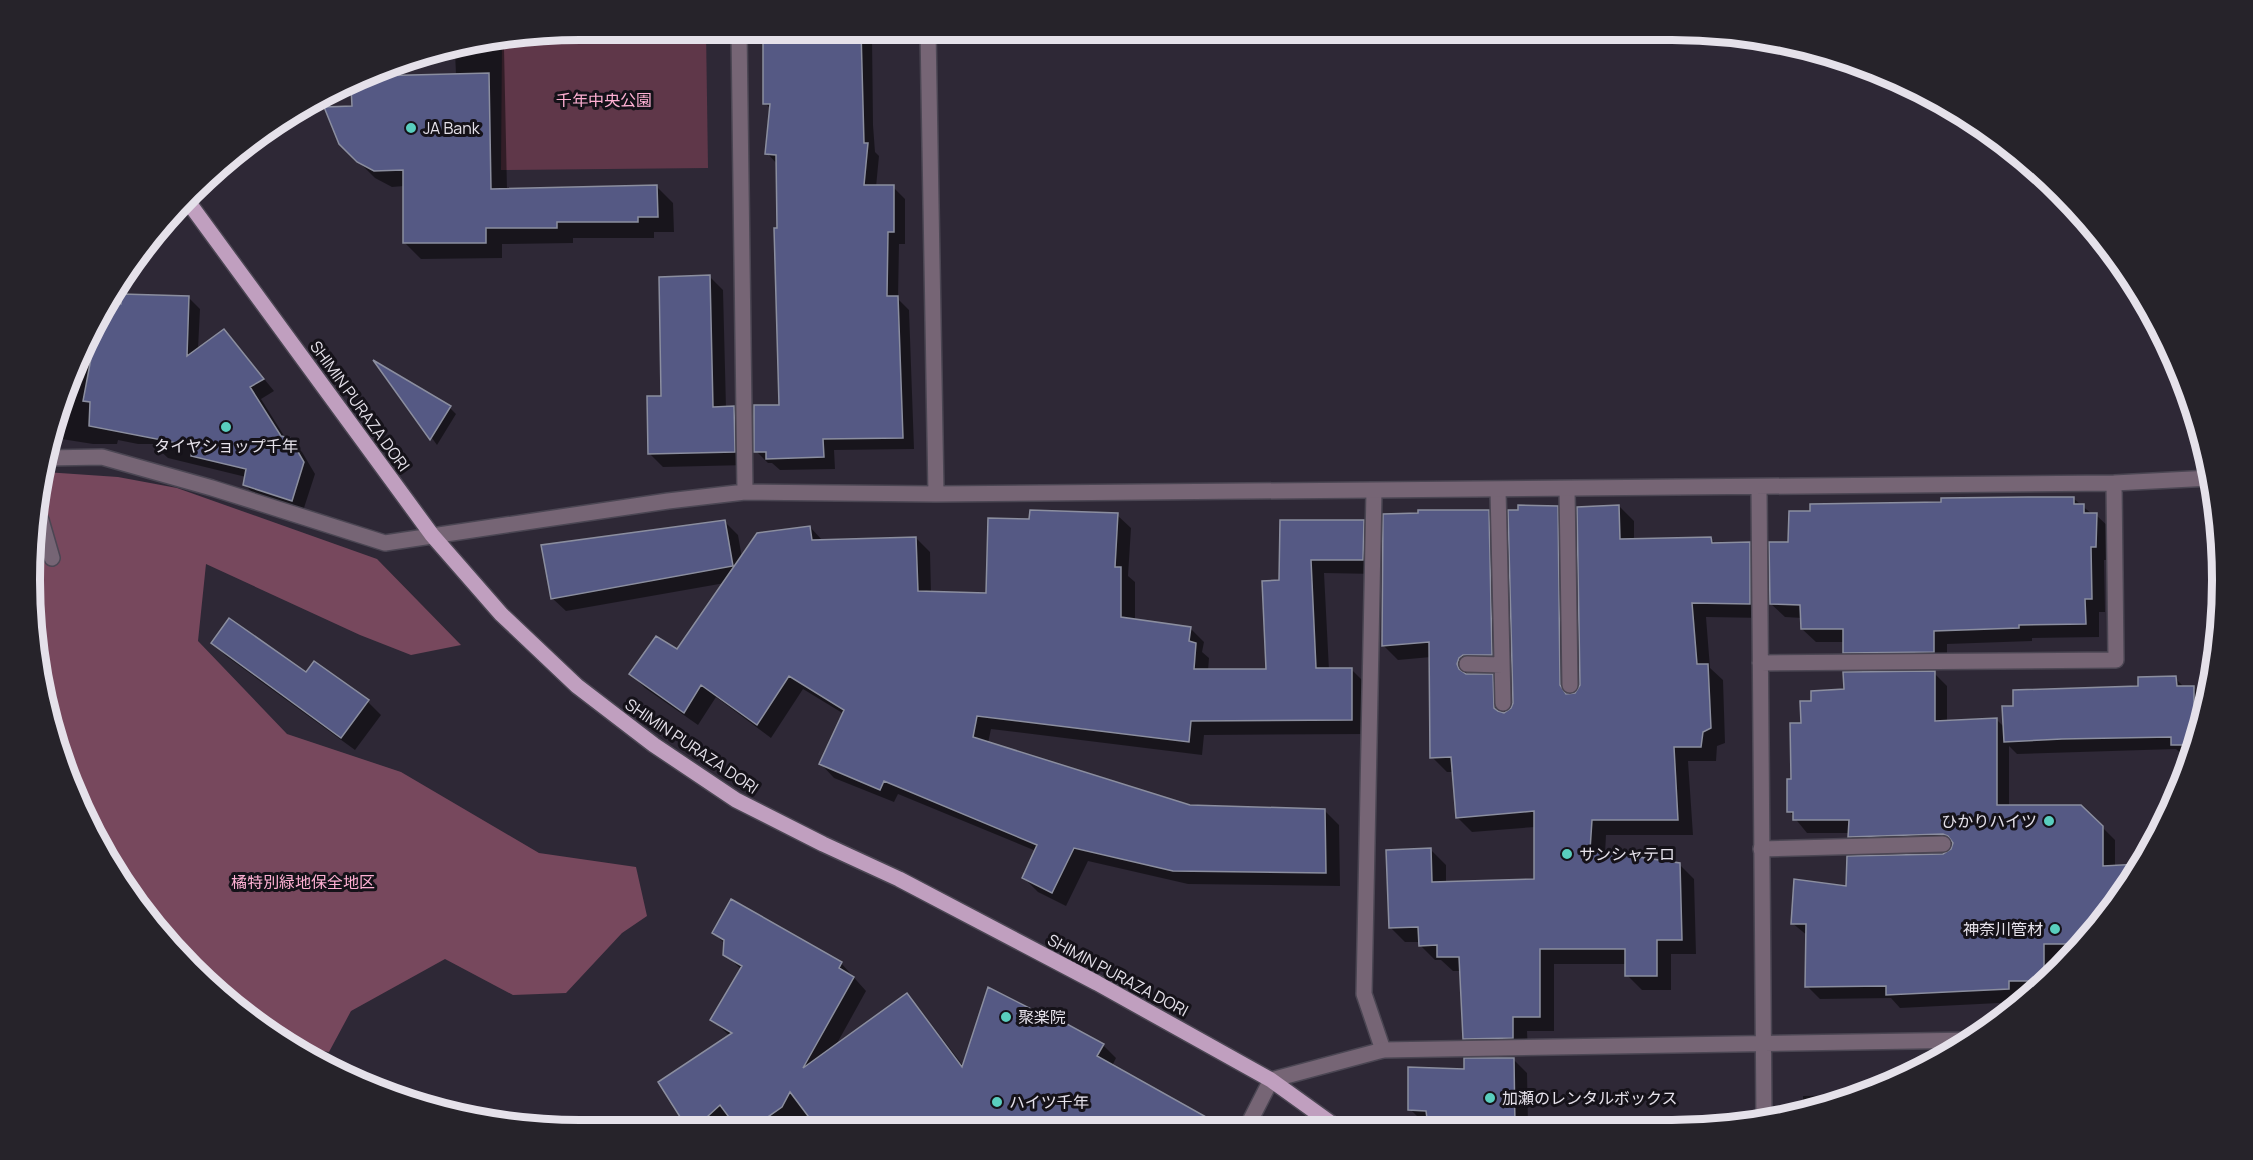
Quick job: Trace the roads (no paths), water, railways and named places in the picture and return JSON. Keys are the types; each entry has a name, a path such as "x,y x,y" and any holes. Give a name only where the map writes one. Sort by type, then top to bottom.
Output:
{"main road":[{"name":"SHIMIN PURAZA DORI","path":"192,206 432,536 501,614 577,686 654,745 736,800 899,879 1097,983 1270,1080 1327,1120"}],"street":[{"path":"739,40 745,492"},
{"path":"928,40 936,494"},
{"path":"55,458 102,457 212,488 385,543 668,501 745,492 936,494 1498,490 2114,483 2203,478"},
{"path":"1760,663 2116,660 2114,483"},
{"path":"1759,487 1764,1111"},
{"path":"1567,489 1570,685"},
{"path":"1498,490 1503,703"},
{"path":"1374,491 1364,994 1383,1050"},
{"path":"43,528 52,558"},
{"path":"1467,664 1502,664"},
{"path":"1761,849 1943,844"},
{"path":"1250,1120 1270,1080 1383,1050 1954,1040"}],"place":[{"name":"JA Bank","path":"411,128"},
{"name":"タイヤショップ千年","path":"226,427"},
{"name":"ひかりハイツ","path":"2049,821"},
{"name":"サンシャテロ","path":"1567,854"},
{"name":"神奈川管材","path":"2055,929"},
{"name":"聚楽院","path":"1006,1017"},
{"name":"加瀬のレンタルボックス","path":"1490,1098"},
{"name":"ハイツ千年","path":"997,1102"}],"park label":[{"name":"千年中央公園","path":"604,100"},
{"name":"橘特別緑地保全地区","path":"303,882"}]}
